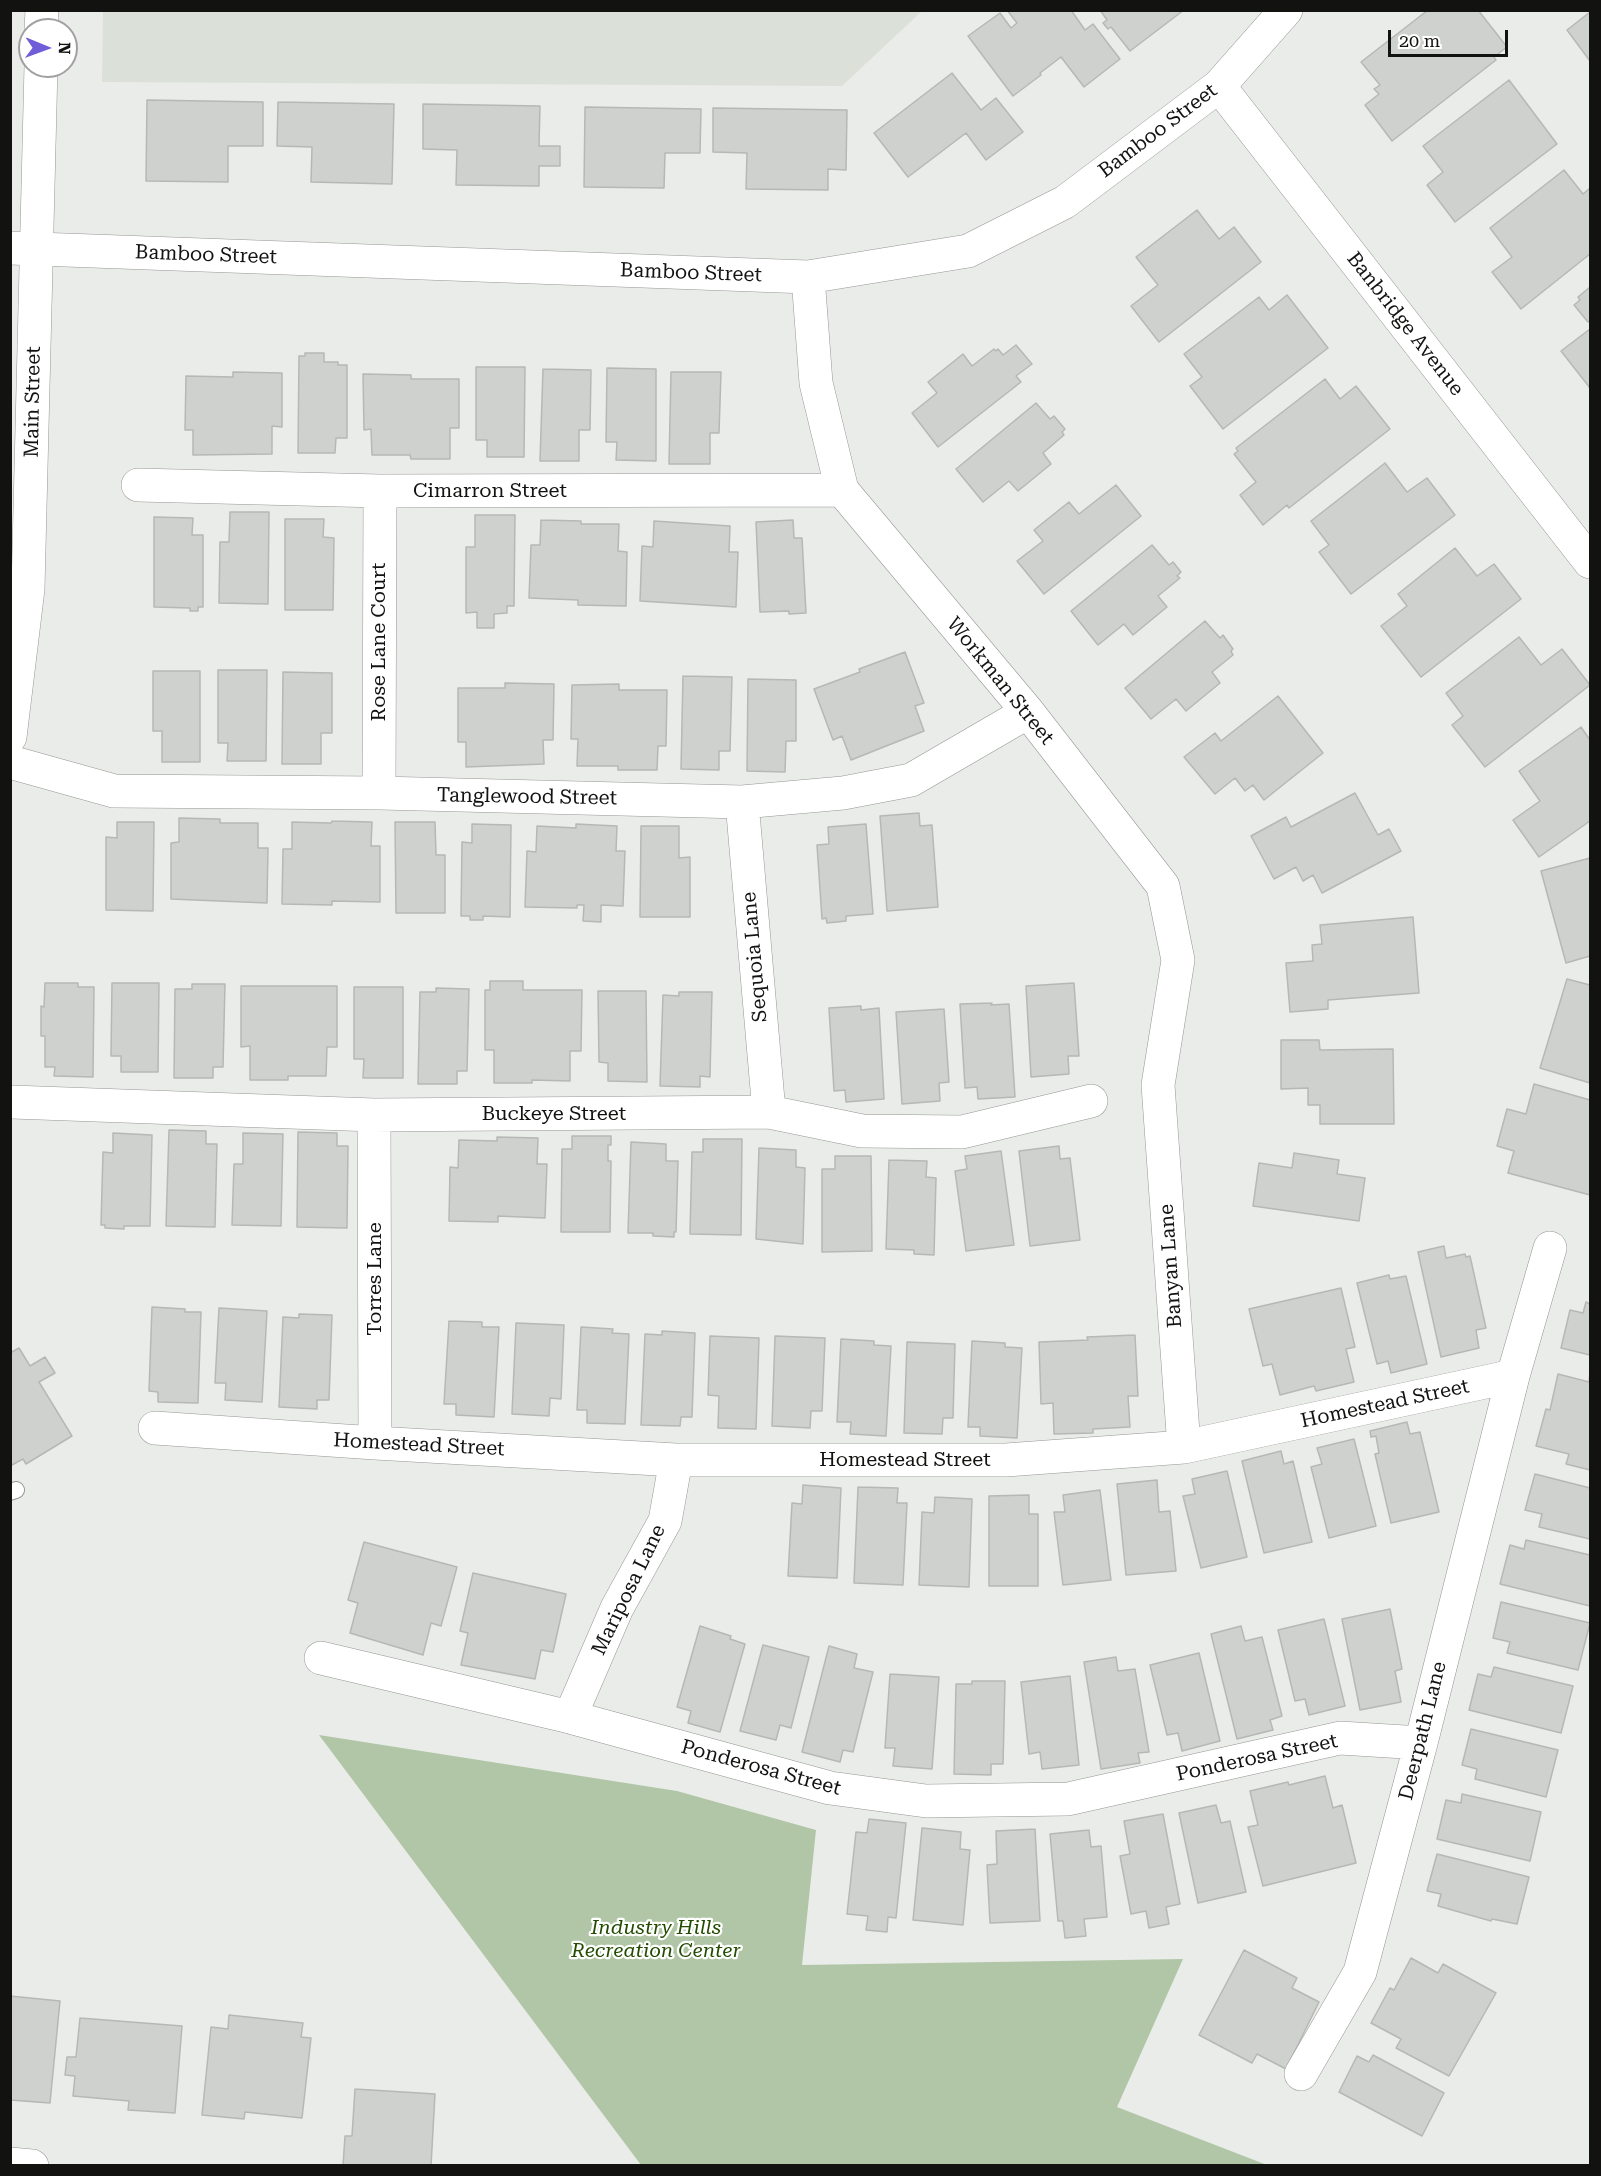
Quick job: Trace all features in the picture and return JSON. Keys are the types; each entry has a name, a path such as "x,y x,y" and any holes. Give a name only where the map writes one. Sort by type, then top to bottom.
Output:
{"street":[{"name":"Bamboo Street","path":"24,249 808,277 968,251 1065,202 1219,86 1286,10"},
{"name":"Main Street","path":"10,737 28,588 24,249 39,78"},
{"name":"Banbridge Avenue","path":"1219,86 1590,562"},
{"name":"Workman Street","path":"808,277 816,383 842,490 1028,712 1163,886 1178,960 1158,1086"},
{"name":"Cimarron Street","path":"138,485 380,491 842,490"},
{"name":"Rose Lane Court","path":"379,793 380,491"},
{"name":"Tanglewood Street","path":"10,762 114,791 379,793 742,802 843,793 911,780 1028,712"},
{"name":"Sequoia Lane","path":"742,802 769,1112"},
{"name":"Banyan Lane","path":"1158,1086 1184,1448"},
{"name":"Buckeye Street","path":"12,1102 374,1115 769,1112 862,1131 962,1132 1091,1101"},
{"name":"Torres Lane","path":"374,1115 375,1443"},
{"path":"1513,1376 1550,1248"},
{"name":"Homestead Street","path":"155,1428 676,1460 1006,1460 1184,1448 1513,1376"},
{"name":"Deerpath Lane","path":"1301,2074 1360,1972 1421,1743 1513,1376"},
{"name":"Mariposa Lane","path":"570,1717 617,1608 665,1521 676,1460"},
{"name":"Ponderosa Street","path":"321,1658 570,1717 830,1788 926,1801 1068,1799 1340,1738 1421,1743"},
{"path":"10,2164 32,2166"}],"shaded area":[{"path":"103,10 922,11 842,86 102,82"}],"green space":[{"name":"Industry Hills Recreation Center","path":"319,1735 677,1791 816,1830 802,1965 1183,1959 1117,2107 1267,2165 641,2165"}],"building":[{"path":"1007,10 1071,10 1085,30 1093,24 1120,59 1084,87 1061,57 1013,96 968,36 1000,13 1011,28 1017,23"},
{"path":"1100,10 1184,10 1130,51 1111,27 1108,29 1103,23 1107,20"},
{"path":"1428,10 1478,10 1507,47 1494,57 1496,60 1392,141 1365,105 1379,94 1374,89 1380,85 1361,62"},
{"path":"1590,12 1590,61 1567,30"},
{"path":"952,73 981,110 996,98 1023,132 986,160 966,133 908,177 874,133"},
{"path":"1509,80 1557,144 1455,222 1427,185 1443,172 1423,146"},
{"path":"147,100 263,102 263,146 228,146 228,182 146,181"},
{"path":"278,102 394,104 392,184 311,182 312,147 277,146"},
{"path":"423,104 540,106 539,146 560,146 560,166 539,166 539,186 456,185 457,150 423,149"},
{"path":"585,107 701,109 700,153 665,153 664,188 584,187"},
{"path":"713,108 847,110 846,170 828,169 828,190 746,189 747,153 713,152"},
{"path":"1564,170 1583,194 1590,188 1590,254 1521,309 1492,272 1512,257 1490,228"},
{"path":"1197,210 1219,239 1234,227 1261,262 1159,342 1131,306 1158,285 1136,257"},
{"path":"1590,287 1590,320 1588,322 1574,305 1580,300 1578,297"},
{"path":"1287,295 1328,348 1223,429 1190,386 1202,377 1184,354 1259,297 1269,310"},
{"path":"1590,329 1590,388 1561,351"},
{"path":"1016,345 1032,364 1016,376 1021,382 938,447 912,413 937,393 928,382 963,354 972,366 994,349 996,351 998,349 1003,355"},
{"path":"305,353 324,353 324,362 338,362 338,365 347,365 347,438 336,438 335,453 298,453 299,356 305,356"},
{"path":"476,367 525,367 524,457 487,457 487,440 476,440"},
{"path":"607,368 656,369 656,461 616,460 617,442 606,442"},
{"path":"543,369 591,370 590,430 579,430 579,461 540,461"},
{"path":"233,372 282,373 282,427 272,426 272,454 193,455 193,430 185,430 186,376 233,377"},
{"path":"671,372 721,372 719,433 710,433 710,464 669,464"},
{"path":"363,374 411,375 411,379 459,379 459,428 450,428 450,459 411,459 410,455 372,455 371,429 364,430"},
{"path":"1325,379 1340,399 1356,386 1390,429 1289,508 1287,505 1263,525 1240,495 1256,482 1234,454 1238,451 1236,448"},
{"path":"1036,403 1050,419 1054,416 1065,429 1062,432 1064,435 1043,453 1051,464 1018,491 1009,481 983,502 956,469"},
{"path":"1385,463 1407,492 1427,478 1455,515 1351,594 1319,552 1329,545 1311,521"},
{"path":"1116,485 1141,516 1044,594 1017,561 1043,541 1034,530 1069,502 1079,514"},
{"path":"230,512 269,512 268,604 219,603 220,542 229,542"},
{"path":"475,515 515,515 514,606 507,606 507,613 494,614 494,628 477,628 477,612 466,613 466,547 475,547"},
{"path":"154,517 193,518 192,535 203,535 203,607 198,607 198,611 190,611 190,608 154,607"},
{"path":"285,519 324,519 323,537 334,538 333,610 285,610"},
{"path":"541,520 581,521 581,524 619,524 618,551 627,552 626,606 578,605 578,600 529,598 531,545 540,545"},
{"path":"793,520 794,538 802,538 806,613 760,612 756,522"},
{"path":"654,521 730,526 729,552 738,552 736,607 640,601 642,546 653,547"},
{"path":"1152,545 1169,565 1173,562 1181,572 1177,576 1180,578 1158,596 1167,607 1133,635 1124,624 1098,645 1071,611"},
{"path":"1455,548 1477,576 1494,564 1521,599 1421,677 1381,626 1407,606 1398,594"},
{"path":"1205,621 1220,638 1223,635 1233,649 1231,651 1233,655 1212,672 1220,683 1186,711 1176,699 1151,719 1125,688"},
{"path":"1519,637 1541,665 1562,649 1590,685 1485,767 1452,725 1463,716 1446,693"},
{"path":"905,652 924,703 915,706 924,731 851,760 842,736 833,740 814,689"},
{"path":"218,670 267,670 266,761 227,761 228,743 218,743"},
{"path":"153,671 200,671 200,762 162,762 162,731 153,731"},
{"path":"283,672 332,673 332,733 321,733 321,764 282,764"},
{"path":"683,676 732,677 730,751 719,751 719,770 681,769"},
{"path":"748,679 796,680 796,741 786,741 785,772 747,771"},
{"path":"505,683 554,684 553,740 543,740 544,764 466,767 466,742 458,742 458,688 505,688"},
{"path":"619,684 619,690 667,690 666,746 658,746 657,770 618,770 618,766 577,766 578,739 571,739 572,685"},
{"path":"1278,696 1323,753 1264,800 1253,785 1245,791 1235,778 1215,794 1184,757 1215,733 1221,741"},
{"path":"1581,727 1590,740 1590,821 1539,857 1513,820 1540,801 1519,771"},
{"path":"1355,793 1378,835 1389,829 1401,851 1322,893 1313,875 1303,881 1296,867 1274,879 1251,836 1286,817 1291,827"},
{"path":"919,813 920,826 932,825 938,907 887,911 880,816"},
{"path":"179,818 220,819 220,823 258,823 258,848 268,848 267,903 171,899 171,843 179,842"},
{"path":"332,821 372,822 371,846 380,846 380,902 332,901 332,905 282,904 283,849 292,849 292,822 331,823"},
{"path":"117,822 154,822 153,911 106,910 106,837 117,838"},
{"path":"395,822 435,822 436,855 445,855 445,913 396,913"},
{"path":"472,824 511,825 510,917 483,916 483,920 470,920 470,916 461,916 462,842 472,843"},
{"path":"576,824 617,826 616,851 625,851 623,906 601,905 601,922 583,921 584,905 577,905 577,908 525,907 527,851 536,852 537,826 576,828"},
{"path":"866,824 873,914 846,916 846,921 827,923 826,918 822,919 817,845 829,844 828,827"},
{"path":"641,826 679,826 679,858 690,857 690,917 640,917"},
{"path":"1590,858 1590,956 1566,963 1541,871"},
{"path":"1413,917 1419,993 1328,1000 1328,1009 1290,1012 1286,963 1313,961 1312,945 1322,944 1320,925"},
{"path":"1567,979 1590,985 1590,1083 1540,1068"},
{"path":"490,981 523,981 523,990 582,990 581,1051 570,1051 570,1081 532,1080 532,1083 494,1083 494,1050 485,1050 485,990 490,990"},
{"path":"45,983 78,983 78,987 94,987 93,1077 54,1076 55,1067 45,1067 45,1036 41,1036 41,1006 44,1007"},
{"path":"112,983 159,983 158,1072 121,1072 121,1056 111,1056"},
{"path":"1074,983 1079,1056 1068,1056 1069,1074 1031,1077 1026,986"},
{"path":"192,984 225,984 223,1067 213,1067 213,1078 174,1078 175,989 192,989"},
{"path":"241,986 337,986 337,1047 327,1047 326,1076 288,1076 288,1080 250,1080 250,1046 241,1047"},
{"path":"354,987 403,987 403,1078 363,1078 364,1059 354,1059"},
{"path":"436,988 469,989 467,1071 457,1071 457,1084 418,1084 420,992 436,992"},
{"path":"598,991 646,991 647,1082 608,1081 608,1063 599,1062"},
{"path":"679,992 712,992 710,1077 700,1076 700,1087 660,1086 663,995 679,996"},
{"path":"992,1003 991,1005 1009,1004 1015,1097 978,1099 977,1087 965,1088 960,1004"},
{"path":"861,1006 861,1010 879,1008 884,1099 846,1102 845,1090 834,1091 829,1008"},
{"path":"944,1009 949,1082 939,1083 940,1101 902,1104 896,1012"},
{"path":"1281,1040 1319,1040 1320,1050 1393,1049 1394,1124 1320,1124 1320,1105 1308,1105 1308,1088 1281,1089"},
{"path":"1534,1084 1590,1100 1590,1195 1508,1173 1514,1151 1497,1146 1507,1109 1526,1114"},
{"path":"169,1130 206,1131 206,1144 217,1144 215,1227 166,1226"},
{"path":"298,1132 337,1133 337,1146 348,1146 347,1228 297,1227"},
{"path":"113,1133 152,1135 150,1226 124,1226 124,1229 105,1228 105,1225 101,1225 103,1152 113,1153"},
{"path":"243,1133 283,1134 281,1226 232,1225 234,1164 243,1164"},
{"path":"572,1136 611,1136 611,1145 608,1145 608,1161 611,1161 610,1232 561,1232 562,1149 572,1149"},
{"path":"497,1137 538,1138 537,1164 547,1164 545,1218 498,1216 498,1222 449,1221 450,1167 458,1168 459,1140 497,1141"},
{"path":"703,1139 742,1139 741,1235 690,1234 692,1152 703,1152"},
{"path":"631,1142 666,1144 666,1161 678,1161 674,1237 653,1236 653,1233 628,1233"},
{"path":"1059,1146 1060,1159 1070,1158 1080,1240 1030,1246 1019,1151"},
{"path":"759,1148 796,1150 796,1167 805,1168 803,1244 756,1239"},
{"path":"1001,1151 1014,1245 966,1251 955,1171 967,1169 965,1156"},
{"path":"1294,1153 1339,1160 1337,1174 1365,1178 1359,1221 1253,1206 1259,1163 1292,1168"},
{"path":"835,1156 871,1156 872,1251 822,1252 822,1169 835,1169"},
{"path":"889,1160 927,1161 926,1177 936,1178 934,1255 914,1254 914,1250 886,1249"},
{"path":"1444,1246 1446,1258 1465,1254 1466,1257 1470,1256 1486,1328 1476,1330 1479,1348 1441,1357 1418,1252"},
{"path":"1389,1275 1390,1279 1406,1276 1427,1364 1391,1373 1388,1361 1377,1364 1357,1283"},
{"path":"1341,1288 1355,1347 1346,1349 1354,1382 1316,1391 1314,1386 1280,1395 1272,1364 1263,1366 1249,1309"},
{"path":"1586,1302 1590,1304 1590,1355 1561,1348 1570,1310 1583,1313"},
{"path":"152,1307 201,1312 198,1403 158,1402 158,1392 149,1391"},
{"path":"219,1308 267,1311 262,1402 225,1400 226,1383 215,1383"},
{"path":"299,1314 332,1315 329,1400 317,1400 317,1409 279,1407 283,1317 299,1318"},
{"path":"449,1321 482,1322 482,1327 499,1327 494,1417 456,1415 456,1404 444,1404"},
{"path":"516,1323 564,1325 561,1399 550,1398 549,1416 512,1414"},
{"path":"581,1327 613,1329 612,1333 629,1334 625,1424 587,1423 587,1410 577,1410"},
{"path":"662,1331 695,1333 692,1417 681,1417 680,1426 641,1425 645,1334 662,1335"},
{"path":"1135,1335 1138,1396 1128,1396 1130,1427 1093,1429 1093,1433 1054,1434 1053,1403 1041,1404 1039,1342"},
{"path":"710,1336 759,1338 756,1429 718,1428 719,1396 708,1395"},
{"path":"775,1336 825,1338 822,1411 811,1411 810,1428 772,1426"},
{"path":"841,1339 874,1341 874,1345 891,1346 886,1436 850,1434 851,1422 837,1422"},
{"path":"972,1341 1005,1343 1005,1347 1022,1348 1017,1438 980,1436 980,1427 968,1427"},
{"path":"907,1342 955,1344 953,1418 943,1418 942,1434 904,1433"},
{"path":"19,1348 30,1366 45,1357 55,1373 39,1382 72,1436 26,1464 23,1459 10,1466 10,1353"},
{"path":"1590,1372 1590,1470 1566,1464 1569,1454 1536,1446 1546,1409 1550,1410 1558,1374 1589,1382"},
{"path":"1407,1422 1410,1434 1420,1432 1439,1512 1391,1523 1375,1454 1379,1453 1376,1436 1371,1437 1370,1431"},
{"path":"1354,1439 1376,1526 1329,1538 1311,1467 1322,1464 1317,1448"},
{"path":"1281,1451 1284,1464 1293,1461 1312,1542 1264,1553 1242,1461"},
{"path":"1227,1471 1247,1557 1201,1568 1183,1496 1195,1494 1192,1479"},
{"path":"1535,1474 1590,1488 1590,1539 1539,1527 1542,1514 1525,1510"},
{"path":"1157,1480 1159,1512 1170,1511 1176,1571 1126,1575 1117,1484"},
{"path":"803,1485 841,1488 837,1578 788,1576 792,1503 802,1504"},
{"path":"858,1487 898,1488 897,1503 907,1503 903,1585 854,1583"},
{"path":"1100,1490 1111,1580 1063,1585 1054,1512 1065,1512 1063,1495"},
{"path":"1029,1495 1029,1514 1038,1514 1038,1586 989,1586 989,1496"},
{"path":"935,1497 972,1499 969,1587 919,1585 922,1512 934,1513"},
{"path":"1526,1540 1590,1555 1590,1606 1500,1584 1510,1545 1524,1549"},
{"path":"364,1542 457,1567 441,1626 431,1623 423,1655 350,1633 358,1603 348,1600"},
{"path":"473,1573 566,1594 553,1652 541,1650 535,1679 461,1665 468,1633 460,1631"},
{"path":"1501,1602 1590,1623 1578,1670 1507,1653 1510,1642 1493,1638"},
{"path":"1390,1609 1402,1669 1395,1671 1401,1702 1360,1710 1342,1619"},
{"path":"1324,1619 1345,1706 1309,1715 1305,1699 1295,1701 1278,1630"},
{"path":"700,1626 731,1636 730,1639 745,1644 720,1732 688,1723 691,1711 677,1707"},
{"path":"1241,1626 1245,1641 1262,1637 1282,1716 1270,1720 1273,1730 1237,1739 1211,1634"},
{"path":"763,1645 809,1657 791,1728 780,1725 776,1740 740,1731"},
{"path":"829,1646 857,1654 854,1668 873,1672 853,1752 843,1750 840,1762 802,1752"},
{"path":"1199,1653 1220,1741 1182,1751 1178,1733 1167,1735 1150,1665"},
{"path":"1116,1657 1118,1671 1135,1669 1149,1752 1138,1753 1140,1763 1101,1769 1084,1662"},
{"path":"1494,1667 1573,1686 1561,1733 1469,1710 1478,1674 1491,1677"},
{"path":"890,1674 939,1677 932,1769 893,1766 895,1748 885,1748"},
{"path":"1070,1676 1079,1765 1042,1769 1040,1752 1029,1754 1021,1682"},
{"path":"972,1681 1005,1681 1003,1764 991,1764 991,1775 954,1774 956,1684 972,1684"},
{"path":"1471,1729 1558,1750 1546,1797 1475,1779 1477,1769 1462,1765"},
{"path":"1325,1776 1333,1808 1342,1805 1356,1863 1263,1886 1248,1827 1258,1825 1250,1791"},
{"path":"1462,1794 1541,1812 1530,1861 1437,1839 1446,1800 1461,1803"},
{"path":"1216,1805 1221,1823 1230,1821 1246,1892 1198,1903 1179,1813"},
{"path":"1163,1814 1180,1904 1166,1907 1169,1924 1149,1928 1146,1911 1131,1914 1120,1856 1130,1854 1124,1821"},
{"path":"869,1819 906,1823 896,1918 888,1917 887,1932 866,1930 868,1916 847,1914 856,1832 867,1833"},
{"path":"922,1828 961,1832 960,1849 970,1850 963,1925 913,1920"},
{"path":"1035,1829 1040,1921 990,1923 987,1865 997,1864 996,1831"},
{"path":"1089,1830 1091,1847 1101,1846 1107,1917 1084,1919 1086,1936 1065,1938 1063,1921 1058,1921 1050,1834"},
{"path":"1437,1854 1529,1877 1517,1924 1492,1919 1491,1921 1438,1906 1441,1894 1427,1891"},
{"path":"1244,1950 1297,1978 1292,1988 1319,2002 1286,2069 1257,2054 1252,2063 1199,2035"},
{"path":"1411,1958 1438,1973 1443,1964 1496,1993 1449,2076 1396,2048 1401,2039 1371,2023 1390,1988 1394,1990"},
{"path":"10,1996 60,2001 50,2103 10,2100"},
{"path":"229,2015 303,2023 301,2037 311,2038 302,2118 245,2112 244,2119 202,2115 211,2027 228,2029"},
{"path":"80,2018 182,2026 175,2113 128,2110 129,2101 73,2096 75,2076 65,2075 67,2057 76,2057"},
{"path":"1373,2055 1444,2093 1422,2136 1339,2092 1357,2056 1369,2062"},
{"path":"355,2089 435,2094 431,2166 343,2166 345,2136 352,2136"}]}
